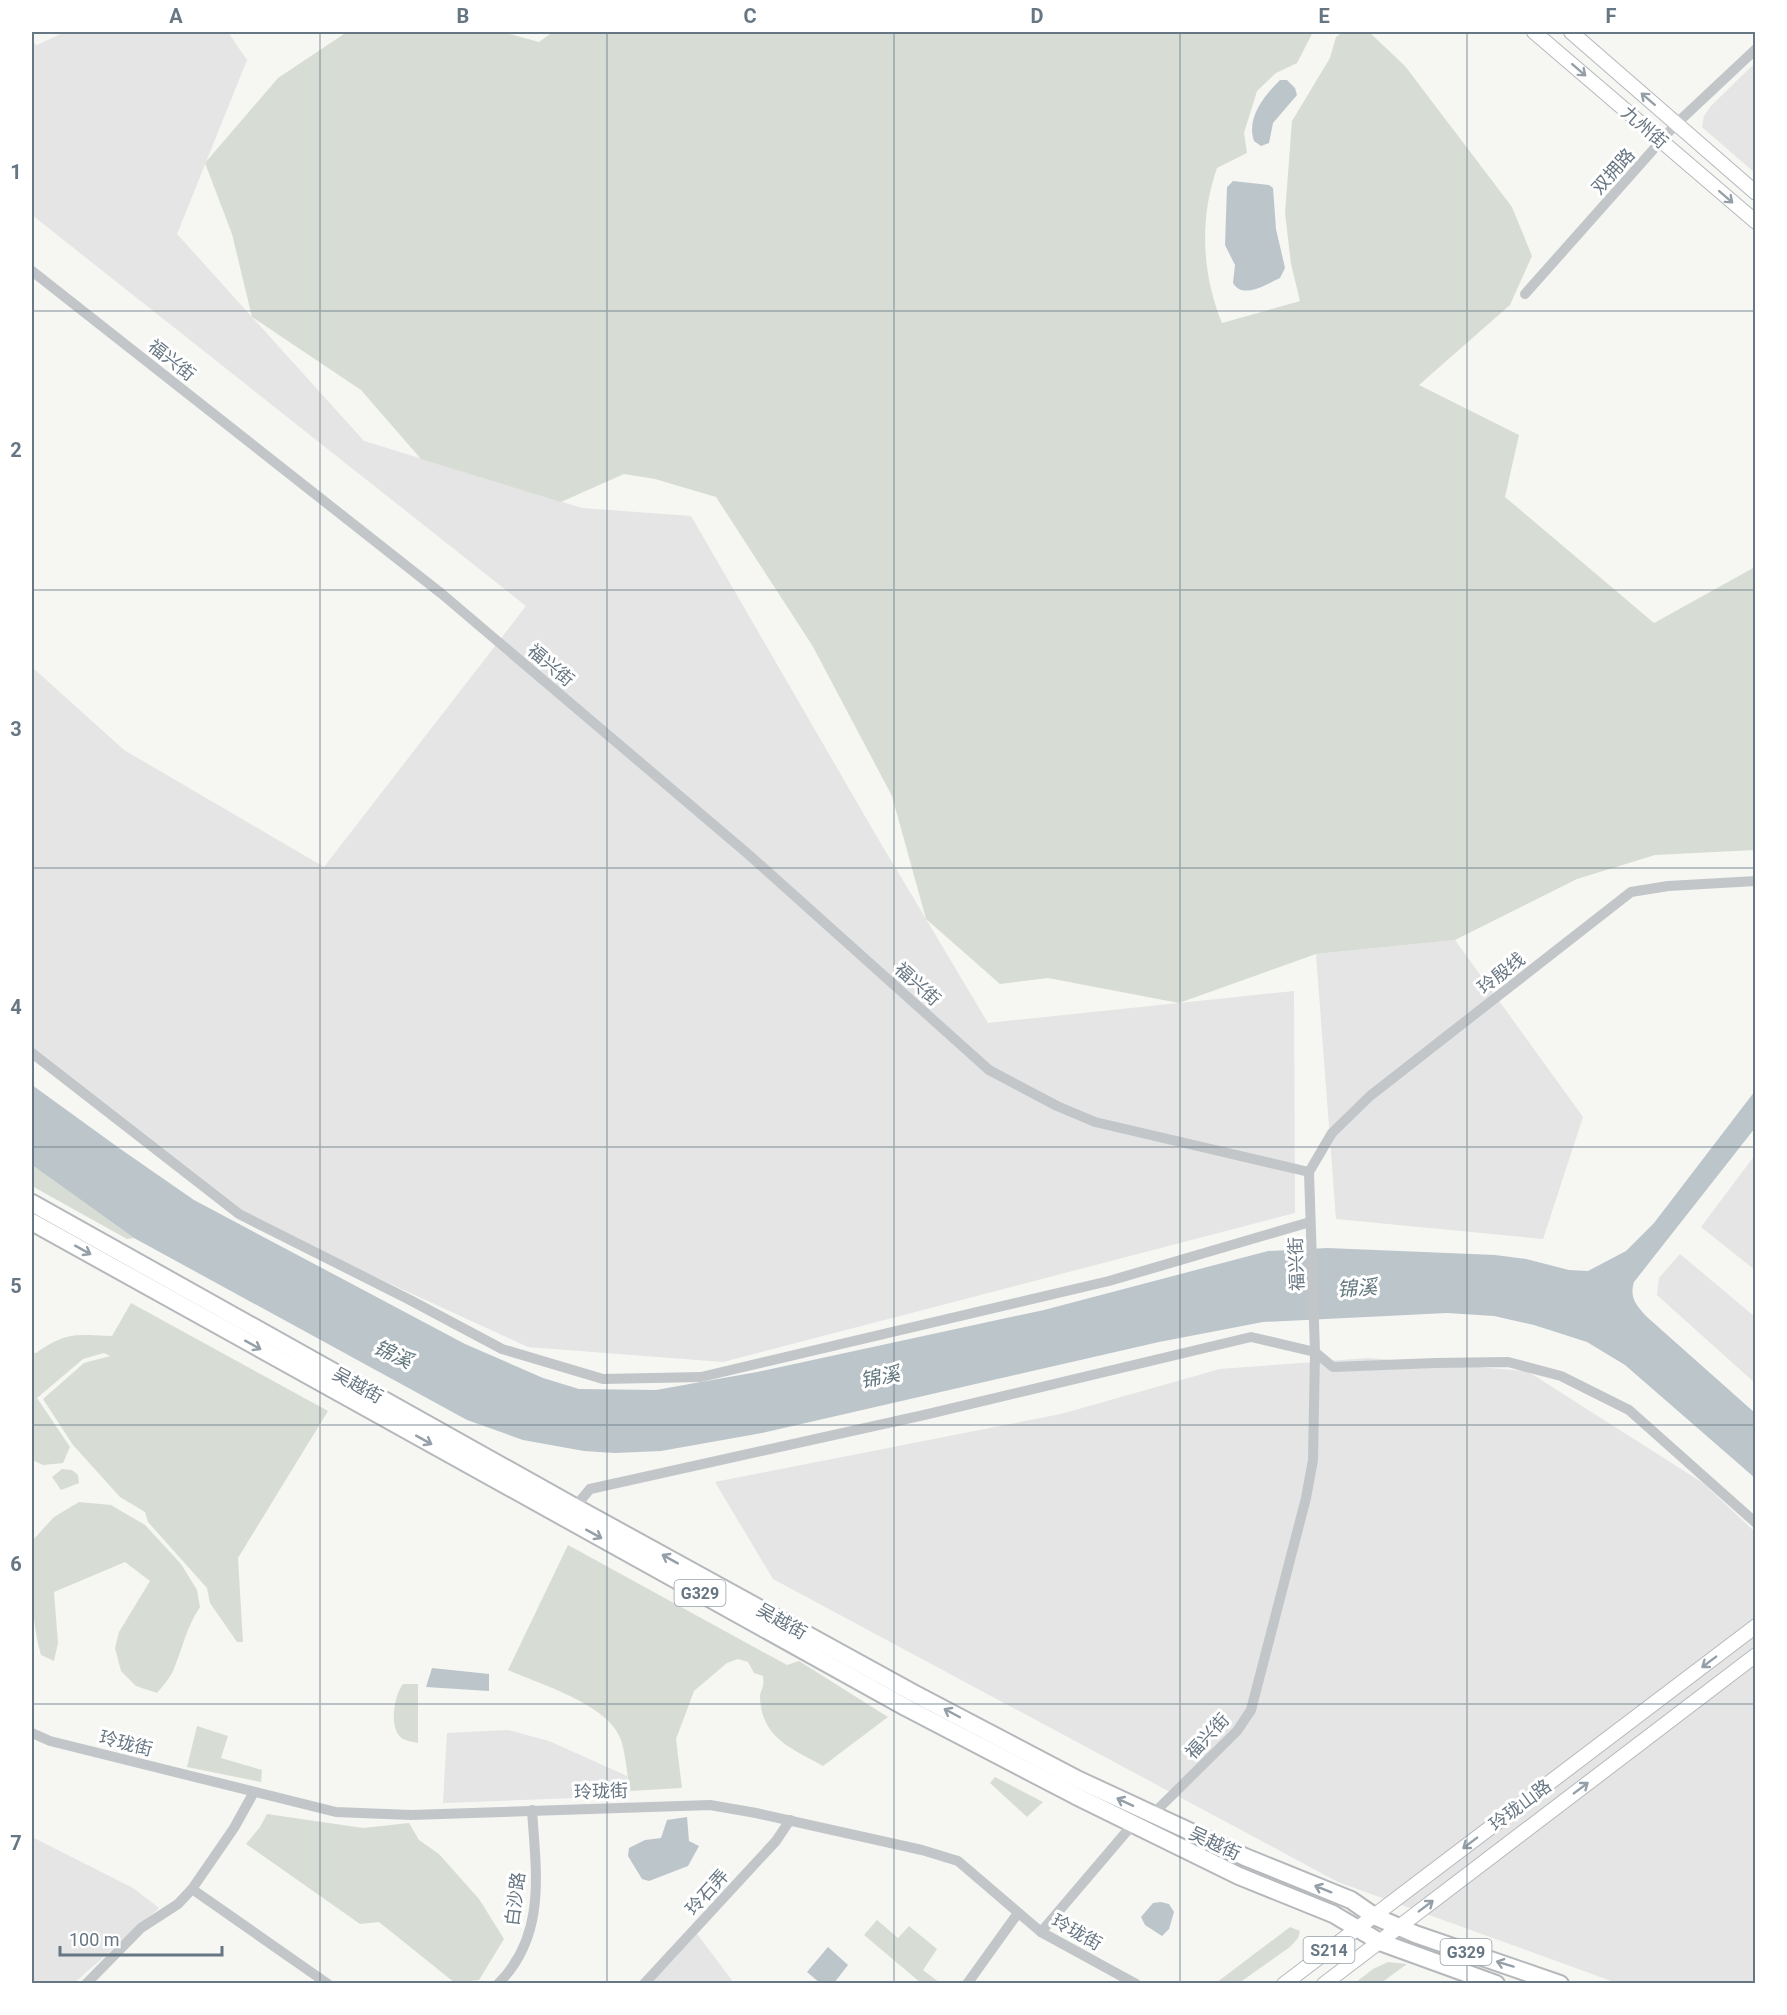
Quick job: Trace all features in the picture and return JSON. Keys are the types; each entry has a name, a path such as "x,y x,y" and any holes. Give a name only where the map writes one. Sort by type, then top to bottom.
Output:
{"highway":[{"name":"吴越街","path":"32,1203 575,1507 915,1694 1079,1780 1245,1857 1351,1900 1374,1916 1399,1927 1560,1983"},
{"name":"吴越街","path":"32,1222 907,1708 1239,1876 1333,1914 1380,1942 1408,1954 1496,1983"}],"main road":[{"name":"九州街","path":"1534,32 1755,222"},
{"name":"九州街","path":"1570,32 1755,193"},
{"name":"玲珑山路","path":"1284,1983 1755,1626"},
{"name":"玲珑山路","path":"1324,1983 1755,1655"}],"street":[{"name":"双拥路","path":"1525,294 1676,124 1755,49"},
{"name":"福兴街","path":"32,271 442,594 748,854 989,1070 1057,1106 1095,1122 1310,1172 1315,1352 1313,1460 1306,1498 1251,1710 1237,1731 1153,1814"},
{"name":"玲殷线","path":"1310,1172 1332,1132 1371,1096 1631,892 1668,886 1755,881"},
{"path":"32,1053 239,1214 502,1349 603,1379 701,1377 1109,1281 1310,1222"},
{"path":"575,1507 590,1489 924,1415 1251,1337 1315,1352 1333,1367 1508,1362 1561,1376 1629,1410 1755,1523"},
{"name":"玲珑街","path":"32,1733 50,1741 336,1812 411,1815 710,1805 929,1851 958,1861 1041,1932 1137,1983"},
{"path":"86,1983 141,1928 178,1904 192,1889 234,1828 254,1792"},
{"name":"白沙路","path":"498,1983 512,1970 526,1943 533,1915 537,1886 532,1810"},
{"name":"玲石弄","path":"644,1983 776,1841 790,1820"},
{"path":"1041,1932 1133,1824"},
{"path":"192,1889 328,1983"},
{"path":"967,1983 1018,1912"}],"shaded area":[{"path":"65,32 228,32 247,60 177,234 364,441 582,508 691,516 988,1023 1294,991 1295,1213 723,1362 528,1347 223,1207 32,1052 32,667 124,750 324,867 526,606 32,215 32,42 37,45"},
{"path":"347,32 503,32 539,42 553,32 1313,32 1297,63 1276,73 1257,91 1244,133 1247,153 1217,168 1211,187 1207,207 1205,246 1210,285 1222,323 1300,301 1291,264 1285,213 1292,121 1330,58 1336,37 1343,32 1369,32 1405,66 1512,207 1532,256 1510,305 1419,385 1519,435 1505,497 1654,623 1755,567 1755,850 1655,855 1577,879 1455,940 1316,954 1179,1003 1048,978 1000,984 926,919 892,796 812,645 716,497 655,479 624,474 561,502 421,459 361,390 252,317 232,234 205,163 278,78"},
{"path":"1755,63 1755,173 1702,127 1704,116 1711,106"},
{"path":"1455,940 1583,1117 1543,1239 1336,1219 1316,954"},
{"path":"1756,1155 1755,1270 1701,1227"},
{"path":"32,1165 134,1238 127,1239 32,1186"},
{"path":"1680,1254 1755,1317 1755,1383 1657,1295 1659,1278"},
{"path":"131,1303 328,1411 238,1558 243,1642 237,1642 210,1603 207,1588 148,1522 145,1512 120,1497 73,1445 43,1399 84,1363 110,1356 104,1353 83,1359 37,1398 70,1447 63,1463 43,1465 32,1460 32,1352 36,1353 56,1341 72,1336 112,1336"},
{"path":"1368,1358 1527,1371 1703,1483 1755,1532 1755,1983 1617,1983 1338,1882 773,1579 715,1482 1061,1414 1220,1369"},
{"path":"62,1469 72,1470 78,1475 79,1483 61,1490 52,1477"},
{"path":"79,1502 111,1505 145,1525 181,1564 197,1590 200,1607 172,1673 157,1693 136,1686 121,1671 115,1648 119,1632 150,1581 125,1562 54,1592 58,1643 54,1661 41,1655 33,1613 32,1541 54,1517"},
{"path":"568,1545 787,1665 799,1661 888,1717 823,1766 790,1748 773,1733 766,1724 762,1712 760,1698 763,1676 754,1673 748,1662 738,1659 727,1663 694,1691 676,1739 682,1788 630,1791 621,1740 614,1727 603,1716 572,1697 508,1670"},
{"path":"403,1684 418,1684 418,1743 403,1739 395,1728 395,1704"},
{"path":"197,1726 228,1736 221,1758 262,1770 261,1782 187,1767"},
{"path":"508,1730 549,1741 627,1776 630,1791 626,1796 443,1803 447,1733"},
{"path":"995,1777 1043,1802 1027,1817 990,1783"},
{"path":"267,1814 363,1828 409,1823 419,1840 439,1854 479,1899 504,1939 479,1980 455,1983 379,1922 360,1924 246,1844"},
{"path":"32,1837 133,1888 159,1908 74,1983 32,1983"},
{"path":"877,1920 898,1938 909,1926 937,1949 923,1970 940,1983 921,1983 864,1935"},
{"path":"1290,1927 1300,1931 1298,1938 1290,1947 1239,1983 1216,1983"},
{"path":"697,1934 734,1983 651,1984"},
{"path":"1388,1962 1407,1964 1381,1983 1355,1983 1373,1969"}],"water":[{"path":"1280,80 1287,80 1295,88 1297,95 1273,123 1269,143 1261,146 1254,141 1252,124 1254,116 1268,93"},
{"path":"1233,181 1269,185 1273,188 1276,229 1285,268 1280,278 1255,289 1243,290 1237,288 1233,283 1235,265 1225,245 1227,187"},
{"name":"锦溪","path":"32,1085 194,1200 465,1344 543,1378 579,1389 656,1390 757,1372 1044,1310 1268,1251 1327,1248 1495,1255 1526,1259 1569,1270 1588,1271 1626,1251 1654,1223 1755,1091 1755,1128 1634,1282 1633,1297 1647,1317 1755,1413 1755,1478 1625,1365 1587,1342 1534,1325 1494,1316 1447,1313 1263,1322 1159,1342 762,1433 661,1451 615,1453 584,1451 523,1440 467,1420 134,1238 32,1165"},
{"path":"432,1668 489,1674 489,1691 426,1687"},
{"path":"687,1817 689,1841 699,1846 688,1866 649,1881 642,1879 628,1856 629,1848 645,1840 661,1838 667,1820"},
{"path":"1153,1903 1169,1904 1174,1912 1169,1929 1162,1936 1145,1925 1141,1917"},
{"path":"828,1947 848,1965 834,1983 820,1983 807,1972"}]}
